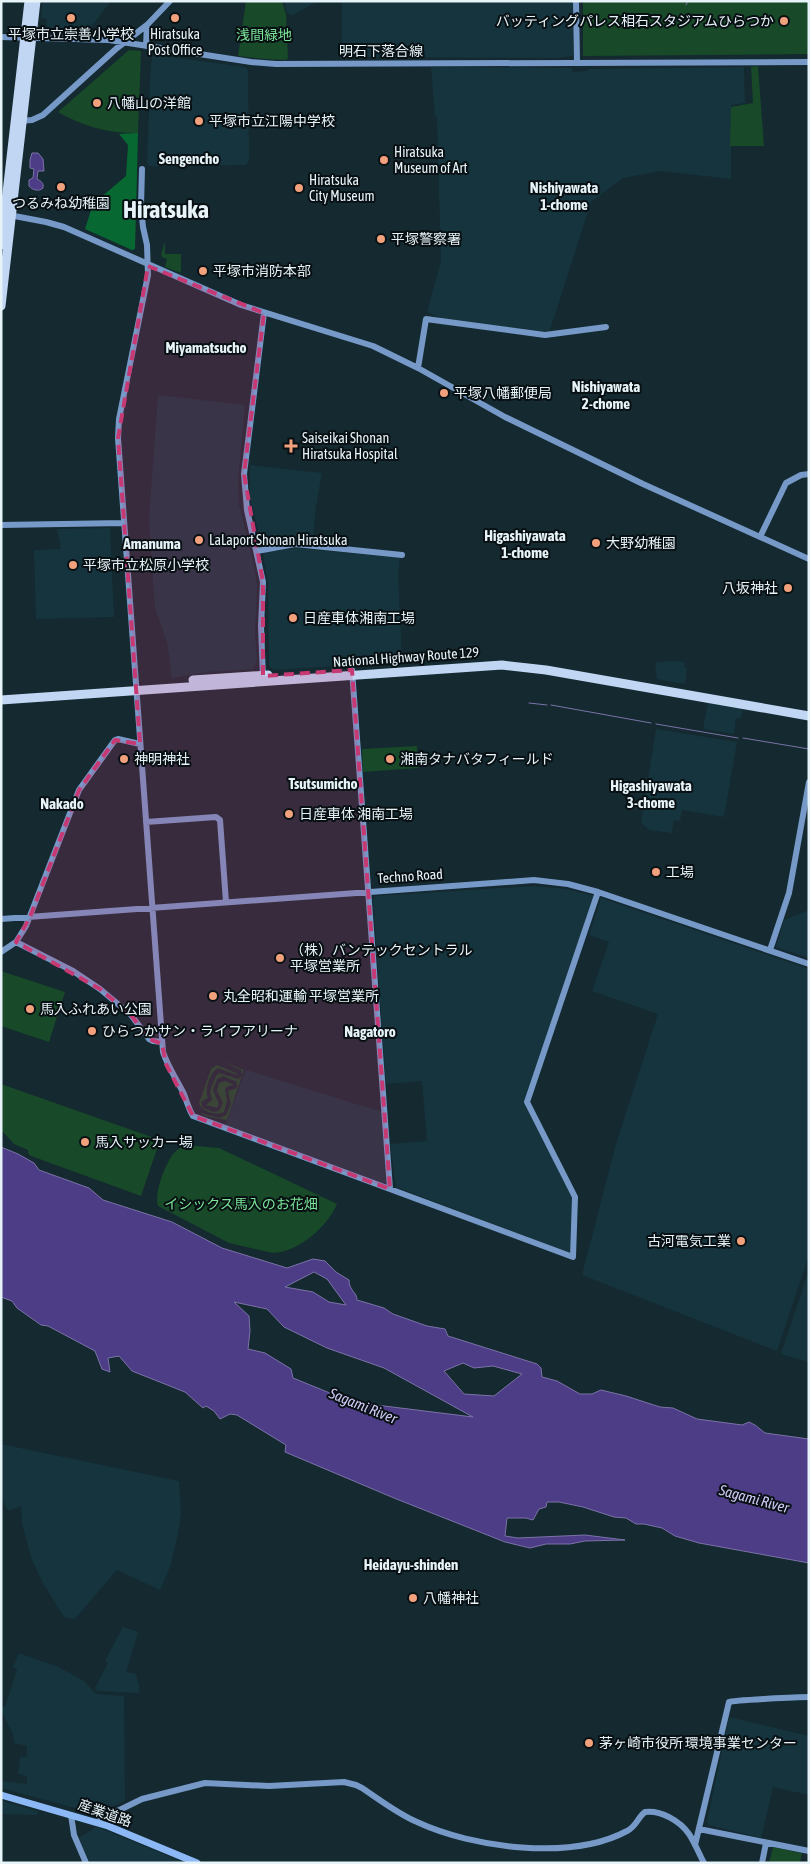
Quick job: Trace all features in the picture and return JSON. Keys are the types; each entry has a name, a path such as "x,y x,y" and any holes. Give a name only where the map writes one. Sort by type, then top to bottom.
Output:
{"highway":[{"path":"1,245 7,216 12,206 26,88 29,1"},
{"path":"1,306 16,106 36,1"},
{"path":"16,106 21,103 22,94 26,88"},
{"name":"National Highway Route 129","path":"1,700 485,660 512,660 809,710"},
{"name":"National Highway Route 129","path":"352,672 480,665 519,666 809,716"},
{"name":"National Highway Route 129","path":"1,695 136,688"}],"main road":[{"name":"産業道路","path":"1,1795 108,1826 197,1863"}],"street":[{"path":"12,154 18,122 32,120 43,115 146,25 170,1"},
{"path":"576,1 577,63"},
{"path":"146,25 146,46"},
{"name":"明石下落合線","path":"1,38 28,37 125,42 251,62 276,64 809,62"},
{"path":"142,169 142,206 148,266 135,344 119,419 118,438 162,1052 166,1064 184,1094 193,1116 573,1257 575,1197 527,1102 598,892"},
{"path":"7,216 64,227 148,266 241,305 296,324 355,339 373,346 418,368 505,417 651,489 809,559"},
{"path":"263,679 261,626 263,589 246,500 244,474 264,313"},
{"path":"418,368 426,319 545,335 606,327"},
{"path":"760,537 786,484 801,474 809,474"},
{"path":"1,525 124,523"},
{"path":"257,551 294,544 402,555"},
{"path":"352,672 390,1189"},
{"path":"1,952 16,942 30,917 79,790 115,740 140,744"},
{"path":"770,950 789,893 809,782"},
{"path":"146,822 219,818 226,902"},
{"name":"Techno Road","path":"1,919 534,880 568,884 598,892 809,964"},
{"path":"16,942 88,981 131,1015 149,1039 162,1042"},
{"path":"695,1845 729,1702 734,1700 747,1701 809,1697"},
{"path":"96,1822 142,1799 205,1783 268,1786 344,1782 362,1788 418,1823 480,1843 532,1848 571,1848 601,1841 627,1832 642,1814 650,1811 661,1813 685,1829 704,1863"},
{"path":"72,1815 74,1835 86,1863"},
{"path":"699,1829 809,1851"},
{"path":"762,1863 766,1843"}],"highlighted area":[{"path":"148,266 264,313 244,474 263,582 263,676 352,670 390,1189 193,1116 166,1064 162,1044 149,1039 131,1015 100,989 16,942 30,917 79,790 115,740 140,744 118,438"}],"shaded area":[{"name":"平塚市立崇善小学校","path":"43,1 111,1 85,35 47,33 47,19 41,18"},
{"path":"285,1 318,1 291,16 286,11"},
{"path":"342,1 573,1 573,56 557,58 342,57"},
{"name":"平塚市立江陽中学校","path":"155,55 245,67 248,70 249,161 246,165 149,166 147,164 150,81 152,57"},
{"path":"431,67 572,68 573,72 587,71 589,69 744,67 745,103 731,105 731,179 660,171 623,178 591,202 548,332 445,320 427,312 441,261 437,117 435,117"},
{"path":"158,395 245,405 238,481 239,505 253,560 257,586 255,633 257,660 253,669 208,672 172,678 167,642 155,608 149,520"},
{"path":"250,465 322,473 313,539 310,541 288,541 264,545 261,543 250,497"},
{"name":"平塚市立松原小学校","path":"110,528 114,617 36,619 34,550 61,549 57,529"},
{"path":"297,548 400,558 398,573 402,662 274,670 269,666 268,583 263,555 265,552"},
{"path":"685,662 684,667 687,668 685,684 657,679 655,663"},
{"path":"708,702 743,708 741,718 736,718 734,734 703,729"},
{"path":"656,729 737,742 724,817 682,810 680,821 674,820 672,833 650,830 641,823"},
{"path":"535,886 566,889 595,896 525,1104 573,1199 571,1253 396,1187 390,1144 427,1141 422,1081 386,1084 373,899 375,896"},
{"path":"601,898 809,969 809,1255 777,1351 582,1275 616,1144 658,1014 592,991 609,942 589,935"},
{"path":"809,910 809,958 776,947 784,920"},
{"path":"246,1070 382,1112 386,1182 384,1184 225,1126"},
{"path":"809,1270 809,1362 781,1354"},
{"path":"1,1444 179,1481 181,1513 178,1534 170,1567 160,1590 117,1570 75,1619 64,1617 44,1585 32,1560 22,1524 21,1506 8,1511 1,1498"},
{"path":"123,1627 138,1632 126,1672 136,1674 139,1693 98,1691 95,1688 108,1663 105,1661"},
{"path":"19,1653 58,1667 79,1678 96,1694 124,1696 125,1801 97,1814 1,1788 1,1781 27,1784 27,1776 18,1774 20,1757 27,1757 27,1746 14,1743 13,1734 1,1710 1,1706 5,1707 17,1670 13,1667"},
{"path":"729,1717 809,1736 809,1795 773,1787 761,1838 709,1825 707,1822"},
{"path":"1,1801 38,1811 37,1815 1,1814"},
{"path":"96,1827 185,1863 90,1863 79,1838"}],"green space":[{"name":"浅間緑地","path":"246,1 282,1 286,14 288,58 286,60 238,56"},
{"path":"583,1 809,1 809,54 583,56"},
{"path":"129,50 141,51 138,133 96,128 58,112"},
{"path":"758,66 764,146 730,146 731,107 753,103 751,67"},
{"path":"138,133 135,249 132,250 85,229 93,204 126,176 128,145 119,134"},
{"path":"165,242 165,254 181,254 181,273 165,267 167,259 162,257 161,254"},
{"name":"湘南タナバタフィールド","path":"417,746 418,768 363,772 362,749"},
{"name":"馬入ふれあい公園","path":"1,971 65,992 49,1042 1,1026"},
{"path":"219,1060 244,1070 242,1076 241,1070"},
{"path":"217,1065 238,1074 218,1068 210,1077 207,1086 208,1098 201,1102 203,1108 214,1112 219,1111 223,1103 217,1091 219,1083 225,1081 234,1085 228,1086 225,1089 227,1101 224,1112 217,1114 206,1111 203,1109 199,1103 211,1069"},
{"path":"219,1073 238,1079 242,1076 227,1120 205,1116 200,1113 220,1118 226,1115 231,1104 228,1091 237,1088 237,1082 223,1076 217,1079 213,1090 219,1104 217,1108 206,1105 212,1100 210,1091 216,1076"},
{"name":"馬入サッカー場","path":"1,1084 160,1140 141,1196 31,1156 28,1150 14,1144 1,1130"},
{"name":"イシックス馬入のお花畑","path":"187,1145 219,1148 337,1204 326,1221 311,1237 283,1252 273,1253 229,1243 158,1206 157,1195 165,1168 174,1153"},
{"path":"773,1847 802,1853 800,1863 769,1863"}],"water":[{"path":"32,153 38,153 43,159 44,171 38,171 37,179 43,185 43,188 40,190 29,186 29,180 33,178 34,169 30,168"},
{"name":"Sagami River","path":"1,1147 34,1163 39,1170 89,1188 103,1200 172,1222 222,1248 287,1268 313,1259 325,1261 336,1272 349,1280 350,1287 357,1300 384,1308 393,1314 427,1326 445,1329 448,1336 537,1364 541,1368 542,1377 557,1381 580,1394 592,1394 601,1390 660,1407 673,1408 697,1419 742,1425 749,1422 765,1433 809,1439 809,1563 699,1543 675,1536 662,1528 636,1524 626,1518 614,1517 559,1502 547,1502 546,1507 539,1509 533,1520 507,1518 505,1536 518,1538 585,1535 625,1540 546,1544 530,1548 505,1542 285,1452 286,1445 237,1415 230,1414 220,1419 214,1411 206,1406 203,1408 185,1392 132,1371 119,1356 108,1358 110,1372 102,1369 95,1351 48,1326 41,1325 17,1308 12,1301 1,1297","holes":["314,1272 327,1279 346,1305 329,1302 313,1292 285,1287","234,1302 267,1309 284,1327 327,1348 384,1368 473,1417 352,1402 293,1378 291,1369 265,1353 248,1349 249,1316","463,1363 474,1368 493,1366 522,1374 494,1396 464,1394 444,1371"]}],"waterway":[{"path":"686,5 688,1"},
{"path":"529,703 547,705"},
{"path":"551,705 651,723"},
{"path":"656,724 738,738"},
{"path":"743,738 809,749"}],"place":[{"name":"平塚市立崇善小学校","path":"71,18"},
{"name":"Hiratsuka Post Office","path":"175,18"},
{"name":"バッティングパレス相石スタジアムひらつか","path":"784,21"},
{"name":"八幡山の洋館","path":"97,103"},
{"name":"平塚市立江陽中学校","path":"199,121"},
{"name":"Hiratsuka Museum of Art","path":"384,160"},
{"name":"つるみね幼稚園","path":"61,187"},
{"name":"Hiratsuka City Museum","path":"299,188"},
{"name":"平塚警察署","path":"381,239"},
{"name":"平塚市消防本部","path":"203,271"},
{"name":"平塚八幡郵便局","path":"444,393"},
{"name":"Saiseikai Shonan Hiratsuka Hospital","path":"291,446"},
{"name":"LaLaport Shonan Hiratsuka","path":"199,540"},
{"name":"大野幼稚園","path":"596,543"},
{"name":"平塚市立松原小学校","path":"73,565"},
{"name":"八坂神社","path":"788,588"},
{"name":"日産車体湘南工場","path":"293,618"},
{"name":"神明神社","path":"124,759"},
{"name":"湘南タナバタフィールド","path":"390,759"},
{"name":"日産車体 湘南工場","path":"289,814"},
{"name":"工場","path":"656,872"},
{"name":"（株）バンテックセントラル 平塚営業所","path":"280,958"},
{"name":"丸全昭和運輸 平塚営業所","path":"213,996"},
{"name":"馬入ふれあい公園","path":"30,1009"},
{"name":"ひらつかサン・ライフアリーナ","path":"92,1031"},
{"name":"馬入サッカー場","path":"85,1142"},
{"name":"古河電気工業","path":"741,1241"},
{"name":"八幡神社","path":"413,1598"},
{"name":"茅ヶ崎市役所 環境事業センター","path":"589,1743"}],"district":[{"name":"Sengencho","path":"189,159"},
{"name":"Nishiyawata 1-chome","path":"564,196"},
{"name":"Hiratsuka","path":"166,210"},
{"name":"Miyamatsucho","path":"206,348"},
{"name":"Nishiyawata 2-chome","path":"606,396"},
{"name":"Amanuma","path":"152,544"},
{"name":"Higashiyawata 1-chome","path":"525,544"},
{"name":"Tsutsumicho","path":"323,784"},
{"name":"Higashiyawata 3-chome","path":"651,794"},
{"name":"Nakado","path":"62,804"},
{"name":"Nagatoro","path":"370,1032"},
{"name":"Heidayu-shinden","path":"411,1565"}]}
